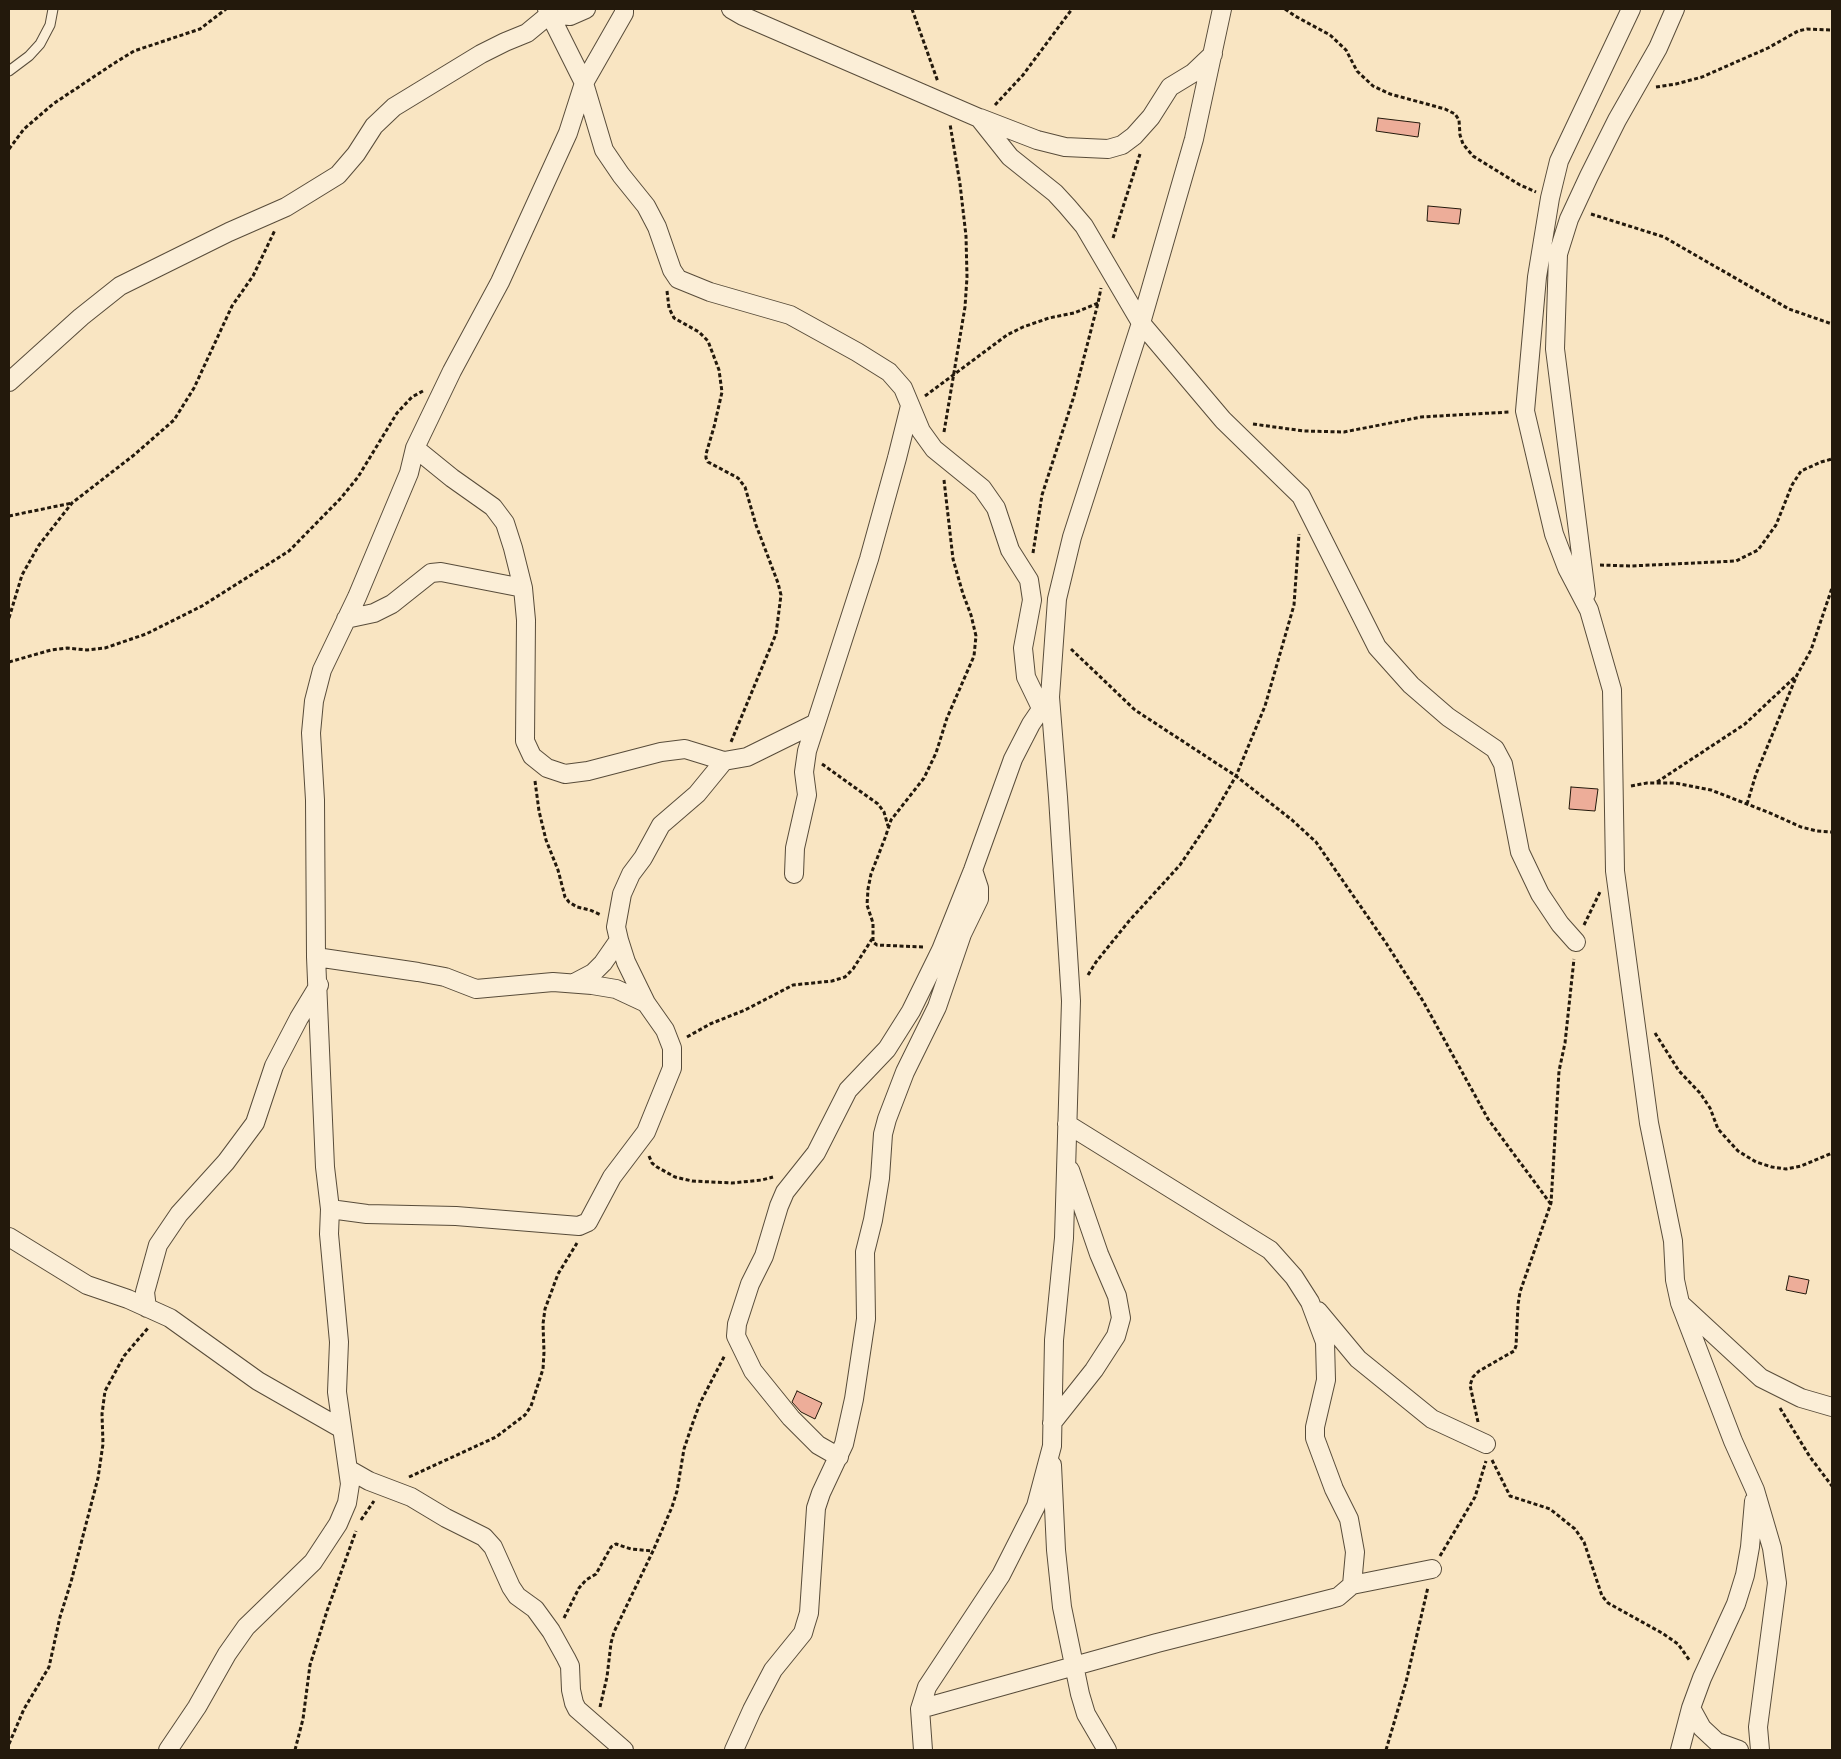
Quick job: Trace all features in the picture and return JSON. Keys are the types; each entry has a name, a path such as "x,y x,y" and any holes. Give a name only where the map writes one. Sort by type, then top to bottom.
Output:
{"street":[{"path":"549,12 570,16 586,9"},
{"path":"168,1750 197,1707 227,1654 246,1627 312,1562 338,1524 347,1503 350,1484 337,1392 339,1342 329,1234 330,1209 325,1167 319,984 316,957 315,800 311,733 314,701 322,670 409,473 415,448 452,371 500,282 568,133 584,83 624,14 624,9"},
{"path":"731,9 743,16 979,118 1037,140 1065,147 1108,149 1122,145 1134,136 1151,117 1170,87 1193,73 1213,54"},
{"path":"1107,1750 1086,1714 1080,1694 1062,1607 1056,1550 1052,1446 1054,1340 1064,1238 1071,1000 1058,797 1045,703 1054,633 1056,599 1072,537 1141,323 1194,139 1222,9"},
{"path":"1589,610 1567,568 1554,534 1525,411 1537,277 1550,198 1559,161 1631,9"},
{"path":"1675,9 1658,48 1617,120 1574,209 1558,254 1555,349 1589,610 1612,690 1615,871 1649,1123 1673,1241 1675,1280 1680,1303 1754,1490 1772,1548 1777,1583 1758,1727 1760,1750"},
{"path":"549,12 584,83 604,150 646,206 658,227 672,270 678,279 710,292 790,315 889,372 903,388 921,431 934,449 982,488 996,508 1010,550 1029,580 1032,600 1023,648 1026,677 1045,703"},
{"path":"9,382 80,317 120,286 229,232 286,207 338,175 356,154 374,126 394,106 481,54 527,33 549,12"},
{"path":"979,118 1010,157 1055,193 1084,226 1141,323 1223,420 1301,496 1377,647 1411,685 1448,717 1495,749 1503,764 1520,852 1540,894 1560,924 1576,942"},
{"path":"794,874 795,848 806,795 804,772 807,751 869,559 910,406"},
{"path":"415,448 452,478 493,507 505,524 523,588 526,620 525,741 532,756 547,768 565,774 588,771 661,752 685,749 724,761 747,757 816,723"},
{"path":"346,619 374,613 392,604 431,573 442,572 523,588"},
{"path":"839,1457 818,1445 791,1418 753,1371 735,1331 750,1284 764,1256 785,1192 816,1153 848,1090 886,1049 911,1011 941,950 973,870 1013,759 1031,724 1045,703"},
{"path":"330,1209 367,1214 456,1216 579,1226 588,1222 612,1177 641,1140 667,1084 672,1068 672,1048 665,1030 646,1003 626,962 618,934 622,894 631,874 643,858 661,825 698,794 724,761"},
{"path":"734,1750 773,1670 803,1633 809,1613 816,1508 844,1444 854,1398 866,1319 865,1252 873,1220 883,1134 904,1072 937,1007 962,934 979,899 979,888 973,870"},
{"path":"573,983 593,973 603,962 618,934"},
{"path":"316,957 445,977 476,989 554,982 573,983 616,989 646,1003"},
{"path":"152,1310 145,1292 158,1245 179,1214 226,1162 255,1123 274,1066 319,984"},
{"path":"1067,1124 1270,1250 1294,1277 1310,1302 1358,1359 1432,1419 1486,1444"},
{"path":"1052,1423 1094,1370 1116,1336 1121,1318 1118,1296 1099,1254 1066,1157"},
{"path":"9,1237 87,1285 128,1298 170,1318 258,1382 342,1430"},
{"path":"1310,1302 1325,1342 1326,1380 1315,1438 1334,1489 1349,1519 1356,1552 1352,1585"},
{"path":"1680,1303 1760,1378 1801,1398 1832,1407"},
{"path":"923,1750 920,1709 927,1687 1001,1574 1036,1506 1052,1446"},
{"path":"348,1469 369,1481 411,1497 446,1518 484,1537 493,1547 511,1587 517,1596 535,1609 570,1666 571,1690 577,1709 624,1750"},
{"path":"1680,1750 1691,1708 1702,1678 1736,1604 1745,1574 1750,1547 1754,1490"},
{"path":"920,1709 1338,1596 1352,1585 1432,1569"},
{"path":"1691,1708 1702,1728 1717,1742 1739,1750"}],"lane":[{"path":"9,70 29,56 40,44 50,25 53,9"}],"path":[{"path":"9,148 24,129 52,104 113,64 134,51 200,29 226,9"},
{"path":"672,1048 692,1033 745,1010 793,985 832,981 845,977 853,969 872,938 873,923 868,911 870,874 888,827 894,815 924,778 936,753 950,709 974,656 976,636 953,559 941,455 965,307 968,277 966,236 961,192 946,104 912,9"},
{"path":"979,118 1004,97 1072,9"},
{"path":"1285,9 1338,41 1346,50 1357,71 1373,86 1390,94 1445,109 1455,114 1459,120 1463,144 1473,156 1520,185 1550,198"},
{"path":"1636,88 1663,87 1702,76 1768,48 1798,31 1807,29 1832,30"},
{"path":"1029,580 1042,495 1074,396 1098,303 1105,261 1143,146"},
{"path":"9,618 22,575 38,545 72,503 134,455 174,420 194,388 232,306 254,276 286,207"},
{"path":"1574,209 1664,236 1789,309 1832,324"},
{"path":"666,288 669,308 674,318 699,332 708,341 719,370 722,392 706,458 708,462 738,478 745,487 756,525 772,565 781,595 776,634 724,761"},
{"path":"910,406 1007,335 1022,327 1074,313 1098,303"},
{"path":"9,662 51,650 105,648 146,634 202,606 289,551 341,498 358,477 396,413 412,397 428,387"},
{"path":"1223,420 1304,432 1344,432 1421,417 1525,411"},
{"path":"1582,564 1631,566 1736,561 1758,550 1776,525 1792,485 1801,471 1832,459"},
{"path":"9,516 72,503"},
{"path":"1071,1000 1101,955 1180,865 1212,819 1236,776 1265,706 1294,605 1299,533"},
{"path":"1747,804 1756,774 1797,675 1812,650 1832,588"},
{"path":"1054,633 1136,710 1236,776 1292,820 1316,842 1386,943 1423,1001 1488,1119 1551,1203"},
{"path":"1656,783 1745,724 1797,675"},
{"path":"807,751 878,804 884,812 888,827"},
{"path":"532,756 539,812 565,897 568,902 577,907 600,914 618,934"},
{"path":"1613,788 1656,783 1675,783 1712,790 1800,827 1832,832"},
{"path":"1615,871 1600,892 1576,942 1565,1043 1559,1071 1551,1203 1540,1240 1520,1292 1516,1346 1514,1351 1473,1377 1470,1385 1480,1431 1497,1472 1510,1496 1550,1509 1575,1528 1584,1542 1602,1596 1608,1603 1678,1644 1702,1678"},
{"path":"872,938 877,945 929,947 941,950"},
{"path":"1653,1030 1679,1071 1700,1093 1710,1108 1718,1129 1738,1151 1756,1162 1772,1167 1786,1168 1801,1166 1832,1153"},
{"path":"641,1140 652,1163 675,1177 692,1181 732,1183 762,1180 805,1168"},
{"path":"295,1750 303,1719 310,1665 327,1611 360,1522 385,1487 496,1438 525,1415 531,1406 543,1369 545,1309 558,1274 588,1222"},
{"path":"9,1744 24,1709 49,1667 60,1617 98,1478 103,1444 102,1414 105,1391 124,1356 141,1337 152,1310"},
{"path":"594,1724 602,1704 610,1643 614,1632 654,1550 677,1491 684,1449 700,1403 736,1336"},
{"path":"1775,1402 1810,1457 1832,1486"},
{"path":"1386,1750 1406,1682 1432,1569 1475,1497 1487,1458 1486,1444"},
{"path":"548,1628 555,1628 564,1618 579,1588 586,1580 596,1574 611,1547 616,1544 631,1549 654,1550"}],"building":[{"path":"1378,118 1420,123 1418,137 1376,131"},
{"path":"1428,206 1461,209 1459,224 1427,221"},
{"path":"1571,787 1598,789 1595,811 1569,809"},
{"path":"1789,1276 1809,1280 1806,1294 1786,1290"},
{"path":"797,1391 822,1403 815,1419 801,1412 792,1402"}]}
